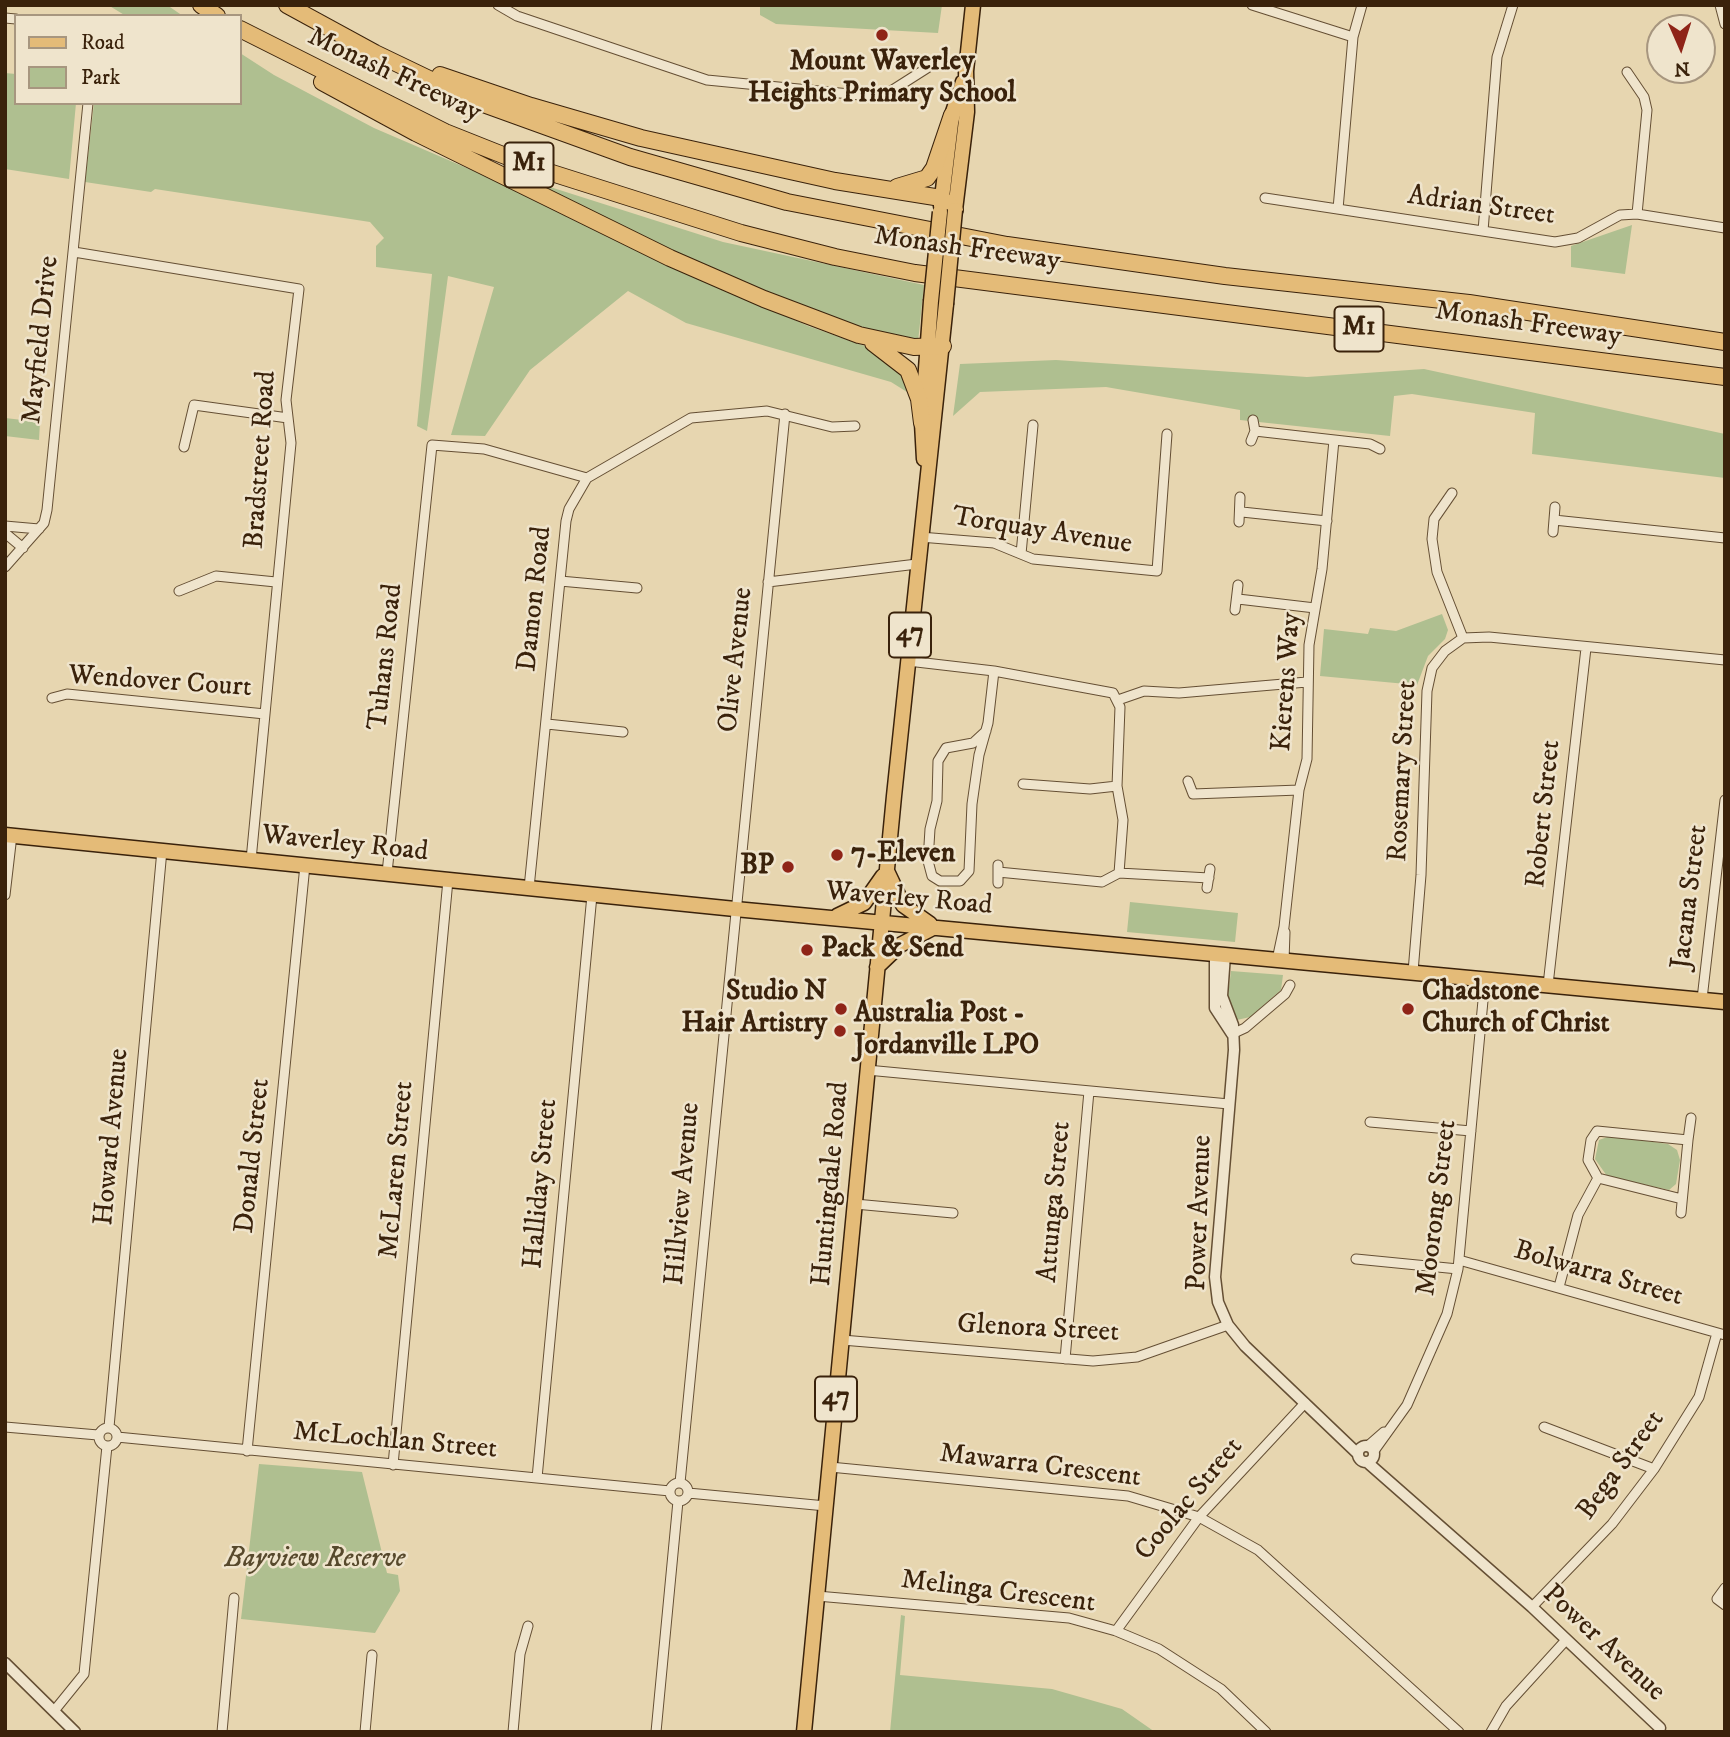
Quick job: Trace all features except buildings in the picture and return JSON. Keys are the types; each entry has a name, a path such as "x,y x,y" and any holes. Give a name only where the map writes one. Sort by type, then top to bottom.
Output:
{"highway":[{"name":"Monash Freeway","path":"287,5 375,53 475,101 630,157 721,185 862,219 1007,245 1225,275 1469,303 1725,342"},
{"name":"Monash Freeway","path":"242,31 445,132 533,167 741,233 835,257 915,273 1725,377"},
{"path":"242,31 342,94 416,133 670,258 764,299 859,335 884,349 908,370 919,399 922,422"},
{"path":"375,53 531,106 628,134 782,170 884,189 946,205"},
{"path":"884,189 911,185 927,178 934,168 952,115"},
{"path":"859,335 926,349 943,346"}],"main road":[{"name":"Huntingdale Road","path":"946,205 967,112 967,66 973,5"},
{"name":"Huntingdale Road","path":"804,1732 886,870 926,474 936,419 943,346 939,302 952,115 967,66"},
{"name":"Huntingdale Road","path":"926,474 922,422 926,349 939,302"},
{"name":"Waverley Road","path":"8,835 735,909 1725,1002"},
{"path":"832,917 864,903 886,870"},
{"path":"886,870 903,905 914,916 936,927"},
{"path":"877,967 916,935 936,927"}],"street":[{"path":"498,5 517,16 707,80 870,96 891,90 935,63 967,66"},
{"path":"1252,5 1353,37"},
{"path":"1338,209 1353,37 1362,5"},
{"path":"1483,231 1497,57 1513,5"},
{"path":"1720,5 1725,24"},
{"path":"1627,72 1644,97 1647,110 1637,214"},
{"name":"Mayfield Drive","path":"5,567 39,529 47,510 88,105"},
{"name":"Adrian Street","path":"1265,198 1567,242 1620,215 1637,214 1725,228"},
{"name":"Bradstreet Road","path":"74,252 299,289 286,400 291,443 251,860"},
{"path":"184,447 194,405 288,418"},
{"name":"Damon Road","path":"529,888 569,509 587,478 691,418 767,411 832,427 855,426"},
{"name":"Olive Avenue","path":"735,909 785,414"},
{"path":"1251,441 1255,431 1253,420"},
{"path":"1021,554 1034,425"},
{"path":"1255,431 1370,444 1380,449"},
{"name":"Torquay Avenue","path":"920,537 994,543 1032,559 1157,571 1167,434"},
{"name":"Kierens Way","path":"1280,961 1299,790 1307,759 1307,682 1334,440"},
{"name":"Tuhans Road","path":"387,873 432,445 484,449 587,478"},
{"path":"1452,493 1434,519 1432,539 1437,572 1463,638 1489,637 1725,660"},
{"path":"1240,497 1241,517 1327,521"},
{"path":"1553,532 1555,507"},
{"path":"1554,520 1725,538"},
{"path":"5,526 39,529"},
{"path":"5,533 23,548"},
{"path":"768,582 917,564"},
{"path":"179,590 216,576 276,582"},
{"path":"560,581 637,588"},
{"path":"1235,610 1238,585"},
{"path":"1238,599 1315,608"},
{"name":"Rosemary Street","path":"1413,972 1421,875 1427,691 1432,668 1445,651 1463,638"},
{"name":"Robert Street","path":"1548,985 1586,648"},
{"path":"908,661 994,671 1104,689 1118,700"},
{"path":"986,731 968,746 946,748 938,761 937,801 930,829 928,862 932,876 940,881 960,881 970,871 972,804 986,731 994,671"},
{"path":"1118,700 1144,691 1179,693 1307,682"},
{"name":"Wendover Court","path":"52,698 67,694 265,714"},
{"path":"1118,700 1117,786 1123,820 1119,873"},
{"path":"547,724 623,732"},
{"path":"1188,781 1193,794 1299,790"},
{"path":"1023,784 1090,789 1117,786"},
{"name":"Jacana Street","path":"1702,999 1725,800"},
{"path":"5,895 8,835"},
{"name":"Howard Avenue","path":"109,1427 162,850"},
{"name":"Donald Street","path":"247,1451 305,865"},
{"path":"998,883 998,869 1102,882 1119,873 1209,879"},
{"name":"McLaren Street","path":"393,1465 448,880"},
{"name":"Halliday Street","path":"537,1478 592,895"},
{"name":"Hillview Avenue","path":"680,1483 735,909"},
{"name":"Power Avenue","path":"1220,955 1222,996 1233,1025 1234,1051 1215,1277 1218,1302 1228,1325 1305,1403 1335,1430 1367,1453 1391,1480 1532,1607 1663,1731"},
{"name":"Moorong Street","path":"1367,1453 1408,1405 1447,1314 1459,1264 1486,979"},
{"path":"1232,1034 1245,1028 1290,985"},
{"path":"867,1070 1229,1104"},
{"name":"Attunga Street","path":"1065,1359 1089,1091"},
{"path":"1681,1213 1691,1118"},
{"path":"1370,1122 1471,1131"},
{"path":"1682,1199 1598,1178 1588,1160 1591,1140 1597,1130 1688,1140"},
{"path":"1559,1287 1578,1214 1598,1178"},
{"path":"855,1204 953,1213"},
{"name":"Bolwarra Street","path":"1356,1259 1459,1264 1559,1287 1721,1334"},
{"name":"Glenora Street","path":"842,1340 1093,1362 1137,1357 1228,1325"},
{"name":"Bega Street","path":"1532,1607 1612,1524 1654,1469 1699,1397 1721,1334"},
{"name":"Coolac Street","path":"1116,1631 1199,1517 1305,1403"},
{"path":"5,1427 98,1435"},
{"path":"109,1427 115,1430 117,1437 115,1443 107,1446 101,1443 98,1435 102,1429 109,1427"},
{"path":"1544,1427 1654,1469"},
{"name":"McLochlan Street","path":"117,1437 670,1491"},
{"path":"54,1711 84,1674 107,1446"},
{"name":"Mawarra Crescent","path":"830,1467 1128,1496 1199,1517 1258,1550 1459,1732"},
{"path":"680,1483 685,1485 688,1493 685,1499 678,1501 672,1499 670,1491 673,1485 680,1483"},
{"path":"688,1493 826,1506"},
{"path":"656,1732 678,1501"},
{"path":"1725,1588 1717,1599 1725,1605"},
{"name":"Melinga Crescent","path":"817,1596 1069,1618 1116,1631 1159,1649 1221,1689 1266,1732"},
{"path":"222,1732 234,1598"},
{"path":"513,1732 520,1654 528,1626"},
{"path":"1491,1732 1506,1706 1566,1640"},
{"path":"365,1732 372,1655"},
{"path":"5,1663 75,1732"}],"green space":[{"path":"108,5 167,5 180,14 123,14"},
{"path":"760,5 942,5 938,33 776,24 760,15"},
{"path":"242,54 274,75 374,128 511,187 581,223 808,326 885,353 902,368 907,392 891,382 686,323 628,291 530,370 485,436 451,435 494,287 448,276 427,431 417,426 432,274 376,267 376,246 384,238 370,222 155,189 151,192 85,182 94,105 242,105"},
{"path":"5,73 14,74 14,105 76,105 69,179 5,169"},
{"path":"547,186 723,242 924,285 918,342 896,340 723,276 545,190"},
{"path":"1632,225 1625,274 1571,267 1571,246"},
{"path":"1056,360 1307,377 1424,369 1725,434 1725,478 1532,454 1535,413 1412,394 1394,396 1390,436 1240,420 1240,410 1106,387 980,392 953,416 960,364"},
{"path":"5,418 40,422 39,440 5,436"},
{"path":"1442,614 1448,630 1445,639 1428,656 1417,685 1320,676 1324,629 1368,634 1370,628 1396,631"},
{"path":"1130,902 1238,913 1235,942 1127,932"},
{"path":"1231,971 1283,975 1281,990 1250,1017 1237,1020 1227,1004"},
{"path":"1610,1136 1668,1144 1677,1150 1680,1160 1676,1184 1669,1190 1607,1176 1595,1159 1599,1140"},
{"name":"Bayview Reserve","path":"259,1464 362,1472 387,1573 398,1575 400,1591 375,1633 241,1619"},
{"path":"901,1615 905,1616 900,1675 1052,1689 1122,1709 1155,1732 890,1732"}],"place":[{"name":"Mount Waverley Heights Primary School","path":"882,35"},
{"name":"7-Eleven","path":"837,855"},
{"name":"BP","path":"788,867"},
{"name":"Pack & Send","path":"807,950"},
{"name":"Studio N Hair Artistry","path":"841,1009"},
{"name":"Chadstone Church of Christ","path":"1408,1009"},
{"name":"Australia Post - Jordanville LPO","path":"840,1031"}]}
